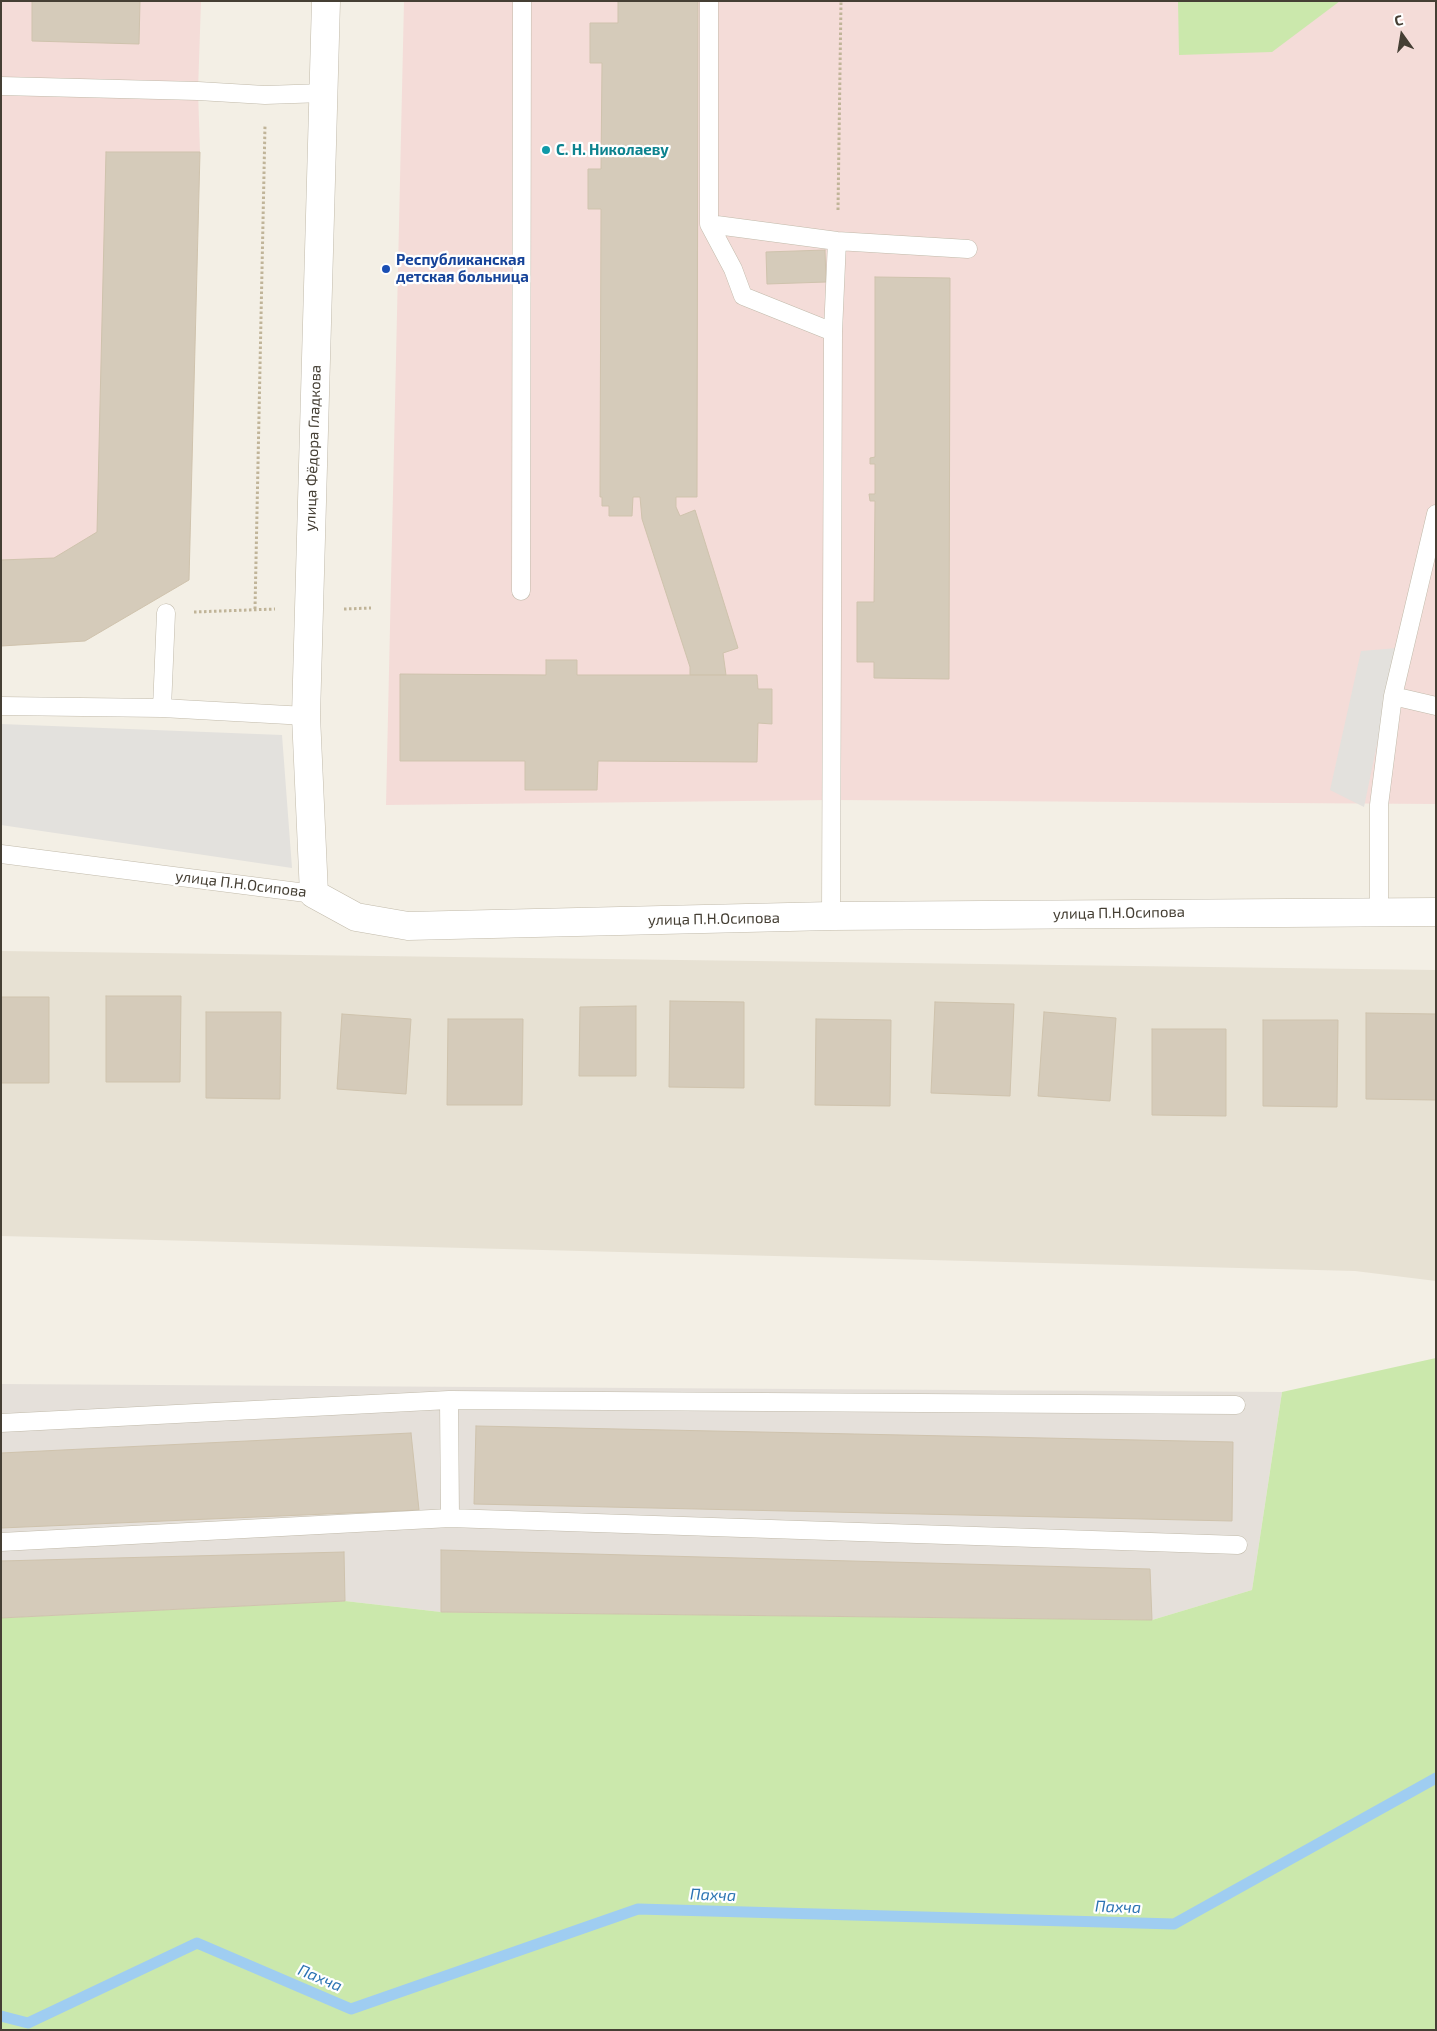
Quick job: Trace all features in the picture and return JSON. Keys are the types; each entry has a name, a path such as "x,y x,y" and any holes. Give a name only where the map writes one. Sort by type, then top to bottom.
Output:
{"street":[{"name":"улица Фёдора Гладкова","path":"314,894 306,716 326,1"},
{"name":"улица П.Н.Осипова","path":"314,894 356,917 408,926 831,916 1436,912"}],"lane":[{"path":"521,591 522,1"},
{"path":"710,1 709,224 733,269 743,296 833,332"},
{"path":"1,86 198,91 265,96 324,93"},
{"path":"709,224 837,241 968,249"},
{"path":"831,916 833,332 837,241"},
{"path":"1379,911 1379,805 1392,696 1436,514"},
{"path":"162,708 166,613"},
{"path":"1392,696 1436,706"},
{"path":"1,706 162,708 306,716"},
{"name":"улица П.Н.Осипова","path":"1,854 314,894"},
{"path":"449,1400 450,1518"},
{"path":"1,1423 449,1400 1236,1405"},
{"path":"1,1542 450,1518 1238,1544"}],"path":[{"path":"837,241 841,1"},
{"path":"255,609 265,96"},
{"path":"166,613 255,609 371,608"}],"shaded area":[{"path":"1,1 201,1 198,91 200,152 189,580 85,641 1,646"},
{"path":"404,1 1436,1 1436,804 832,800 386,805"},
{"path":"1397,648 1364,807 1330,790 1361,651"},
{"path":"1,724 282,735 292,868 1,825"},
{"path":"1,951 1436,970 1436,1281 1355,1271 1,1236"},
{"path":"1,1384 1282,1392 1252,1590 1152,1620 441,1612 345,1601 1,1618"}],"green space":[{"path":"1178,1 1340,1 1272,52 1179,55"},
{"path":"1436,1358 1436,2030 1,2030 1,1618 345,1601 441,1612 1152,1620 1252,1590 1282,1392"}],"building":[{"path":"32,1 140,1 139,44 32,41"},
{"path":"618,1 698,1 697,497 676,497 676,507 680,516 695,510 738,648 723,653 726,675 690,675 690,667 642,519 640,497 633,497 632,516 609,516 609,506 602,506 602,497 600,497 601,209 588,209 588,169 601,169 602,63 590,63 590,23 618,23"},
{"path":"106,152 200,152 189,580 85,641 1,646 1,560 54,558 97,532"},
{"path":"825,250 826,282 767,284 766,252"},
{"path":"875,277 950,278 949,679 874,678 874,662 857,662 857,602 874,602 875,501 870,501 869,494 875,494 875,464 870,464 870,458 875,457"},
{"path":"546,660 577,660 577,675 757,675 758,689 772,689 772,724 758,723 757,762 598,761 597,790 525,790 525,761 400,761 400,674 546,675"},
{"path":"106,996 181,996 180,1082 106,1082"},
{"path":"1,997 49,997 49,1083 1,1083"},
{"path":"670,1001 744,1002 744,1088 669,1087"},
{"path":"935,1002 1014,1004 1010,1096 931,1093"},
{"path":"636,1006 636,1076 579,1076 580,1007"},
{"path":"206,1012 281,1012 280,1099 206,1098"},
{"path":"1044,1012 1116,1018 1110,1101 1038,1096"},
{"path":"1366,1013 1436,1014 1436,1100 1366,1099"},
{"path":"342,1014 411,1019 406,1094 337,1089"},
{"path":"448,1019 523,1019 522,1105 447,1105"},
{"path":"816,1019 891,1020 890,1106 815,1105"},
{"path":"1263,1020 1338,1020 1337,1107 1263,1106"},
{"path":"1152,1029 1226,1029 1226,1116 1152,1115"},
{"path":"476,1426 1233,1442 1232,1521 474,1504"},
{"path":"411,1433 419,1510 1,1528 1,1453"},
{"path":"441,1550 1150,1569 1152,1620 441,1612"},
{"path":"344,1552 345,1601 1,1618 1,1561"}],"waterway":[{"name":"Пахча","path":"1,2016 28,2023 197,1943 351,2009 638,1909 1174,1924 1436,1778"}],"place":[{"name":"С. Н. Николаеву","path":"546,150"},
{"name":"Республиканская детская больница","path":"386,269"}]}
